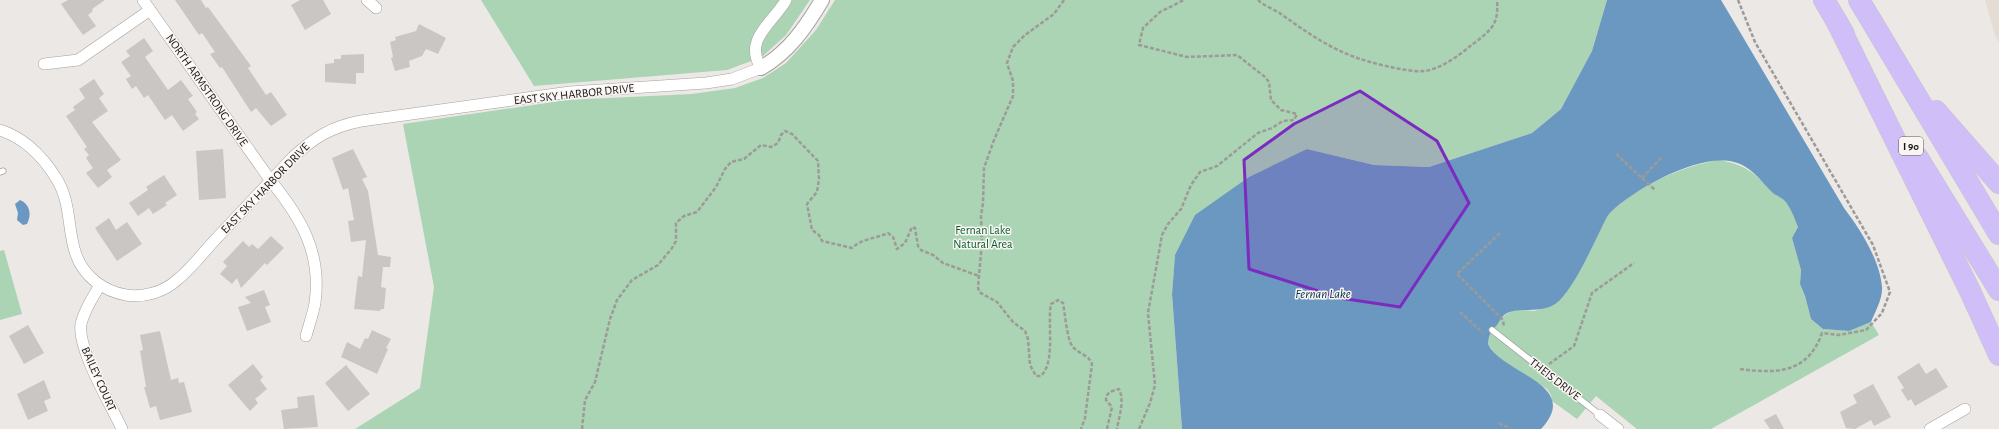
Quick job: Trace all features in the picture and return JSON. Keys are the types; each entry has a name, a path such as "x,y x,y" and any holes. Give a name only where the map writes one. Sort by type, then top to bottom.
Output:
{"highway":[{"name":"I 90","path":"1824,0 1999,290"},
{"name":"I 90","path":"1859,0 1999,234"},
{"path":"1837,22 1970,291 1999,355"},
{"name":"I 90","path":"1901,71 1999,183"}],"street":[{"name":"NORTH ARMSTRONG DRIVE","path":"143,0 270,181 293,208 304,230 316,270 315,298 306,336"},
{"path":"367,0 376,8"},
{"path":"786,0 757,42 754,54 761,68 778,57 793,42 810,20 822,0"},
{"path":"44,64 78,60 150,10"},
{"name":"EAST SKY HARBOR DRIVE","path":"0,130 12,134 26,142 56,178 67,207 74,254 85,271 100,285 117,294 136,296 149,294 177,281 308,142 333,128 344,124 570,92 706,83 732,79 761,68"},
{"name":"BAILEY COURT","path":"100,285 85,313 81,324 81,336 89,361 122,429"},
{"path":"1930,429 1965,409"},
{"name":"THEIS DRIVE","path":"1600,414 1618,429"}],"lane":[{"name":"THEIS DRIVE","path":"1492,330 1600,414"}],"path":[{"path":"1064,0 1054,14 1025,35 1013,47 1007,63 1013,81 1013,96 984,168 979,292 997,302 1013,322 1025,331 1028,339 1030,366 1036,376 1041,376 1045,371 1052,340 1051,304 1058,300 1063,303 1070,340 1073,347 1089,359 1092,364 1085,418 1081,429"},
{"path":"1139,429 1150,403 1155,384 1148,313 1162,235 1168,224 1181,209 1191,185 1200,172 1217,166 1258,133 1272,128 1283,121 1294,120 1296,114 1281,110 1271,100 1269,82 1265,77 1237,55 1187,58 1139,45 1143,28 1160,12 1184,0"},
{"path":"1258,0 1324,44 1361,60 1403,70 1426,70 1438,67 1461,54 1490,30 1498,14 1497,0"},
{"path":"1738,0 1754,42 1873,245 1890,292 1882,313 1866,330 1839,336 1822,333 1817,346 1810,356 1795,366 1764,373 1740,370"},
{"path":"582,429 585,400 595,382 614,308 621,293 632,280 658,265 676,241 676,223 684,216 697,212 719,183 725,169 731,162 744,159 761,145 771,147 778,143 785,131 792,134 818,161 820,179 817,192 807,204 812,230 819,235 822,241 852,248 861,240 873,239 888,234 893,237 897,249 905,243 912,227 915,228 918,246 921,250 933,255 944,263 979,276"},
{"path":"1616,154 1655,190"},
{"path":"1642,178 1660,158"},
{"path":"1500,232 1457,274 1504,320"},
{"path":"1542,369 1574,346 1592,293 1634,263"},
{"path":"1460,312 1487,336"},
{"path":"1107,429 1112,408 1106,400 1106,396 1109,392 1119,389 1122,395 1122,401 1117,429"},
{"path":"1499,422 1511,429"}],"highlighted area":[{"path":"1360,91 1437,141 1469,203 1400,307 1340,298 1249,269 1244,160 1294,124"}],"shaded area":[{"path":"1985,0 1999,0 1999,43 1995,35"}],"green space":[{"path":"481,0 810,0 786,35 762,57 727,70 534,86"},
{"name":"Fernan Lake Natural Area","path":"835,0 1607,0 1592,51 1561,109 1532,133 1429,167 1374,165 1307,149 1175,255 1172,294 1182,429 355,429 420,388 434,287 403,124 567,100 692,94 735,88 763,78 786,63 816,30"},
{"path":"1718,160 1735,164 1749,170 1774,194 1784,199 1789,205 1798,227 1792,238 1801,270 1800,284 1811,319 1823,329 1849,331 1871,322 1879,335 1711,429 1637,429 1596,396 1577,419 1552,401 1551,395 1547,389 1498,358 1488,344 1491,333 1497,323 1505,315 1515,310 1533,311 1543,308 1563,297 1574,280 1601,227 1611,212 1622,202 1634,193 1661,178 1690,167"},
{"path":"4,250 22,314 0,320 0,251"}],"water":[{"name":"Fernan Lake","path":"1607,0 1721,0 1844,208 1863,235 1868,245 1877,266 1882,287 1881,296 1871,322 1849,331 1823,329 1811,319 1800,284 1801,270 1792,238 1798,227 1789,206 1782,198 1774,194 1752,171 1741,164 1720,161 1704,163 1686,168 1652,183 1622,203 1607,217 1576,278 1559,301 1552,306 1538,310 1516,310 1510,312 1504,315 1492,331 1488,344 1496,354 1508,364 1536,381 1546,390 1552,401 1551,414 1541,429 1182,429 1172,294 1175,255 1195,215 1249,177 1307,149 1374,165 1429,167 1532,133 1561,109 1592,51"},
{"path":"20,200 26,204 30,214 29,221 27,224 23,225 17,220 18,213 15,204"}],"building":[{"path":"68,0 105,0 92,9 93,11 88,15 96,26 83,35 61,4"},
{"path":"175,0 201,0 206,8 208,7 251,66 248,68 266,95 271,92 287,115 271,126 256,108 251,112 222,67 220,68 210,54 215,52 202,33 199,35"},
{"path":"300,0 323,0 331,14 305,30 291,5"},
{"path":"419,24 446,38 438,54 426,49 422,56 409,61 410,67 395,71 391,58 393,57 390,42 396,40 395,37 416,31"},
{"path":"144,38 153,51 145,57 168,90 181,80 193,96 188,99 197,112 195,114 199,119 183,131 172,115 165,120 148,95 144,98 136,86 132,89 126,79 131,76 121,62 130,56 126,51"},
{"path":"364,54 364,73 356,73 356,84 325,82 325,64 334,63 334,59 341,59 341,55"},
{"path":"94,79 104,94 99,98 108,111 92,122 121,160 107,170 112,177 98,188 86,173 93,168 86,158 89,155 84,149 87,147 66,116 75,110 73,107 85,98 79,89"},
{"path":"223,149 226,198 199,200 196,151"},
{"path":"353,149 367,177 362,179 368,191 378,255 391,257 390,267 383,267 381,287 386,288 384,309 381,309 380,311 354,309 358,276 362,277 366,240 351,242 348,221 354,220 348,188 343,190 332,158"},
{"path":"164,175 177,195 165,203 167,205 153,214 149,208 138,216 129,203 148,190 146,187"},
{"path":"109,218 116,230 127,222 142,244 117,261 95,228"},
{"path":"271,236 284,248 267,265 265,263 241,288 237,278 232,284 220,274 227,266 223,262 243,241 249,247 252,244 258,249"},
{"path":"264,290 270,305 265,307 271,322 247,331 238,307 251,303 245,297"},
{"path":"28,325 44,353 24,364 9,336"},
{"path":"372,330 391,339 386,348 388,349 377,374 341,357 347,342 360,349 365,338 368,339"},
{"path":"160,331 171,380 178,378 179,383 184,382 192,412 160,420 156,406 150,408 144,387 146,387 140,351 143,350 140,335"},
{"path":"1919,363 1926,374 1936,368 1948,387 1915,406 1911,399 1908,401 1901,390 1904,388 1897,377"},
{"path":"253,364 263,377 260,380 267,389 255,399 258,403 250,411 228,385"},
{"path":"346,365 370,394 348,411 325,383"},
{"path":"44,380 51,398 44,401 48,411 28,420 17,394"},
{"path":"1873,384 1891,417 1874,426 1871,420 1855,429 1846,428 1840,412 1857,403 1853,395"},
{"path":"314,395 318,427 284,429 281,410 298,408 297,397"},
{"path":"1776,414 1784,429 1770,429 1764,420"}]}
